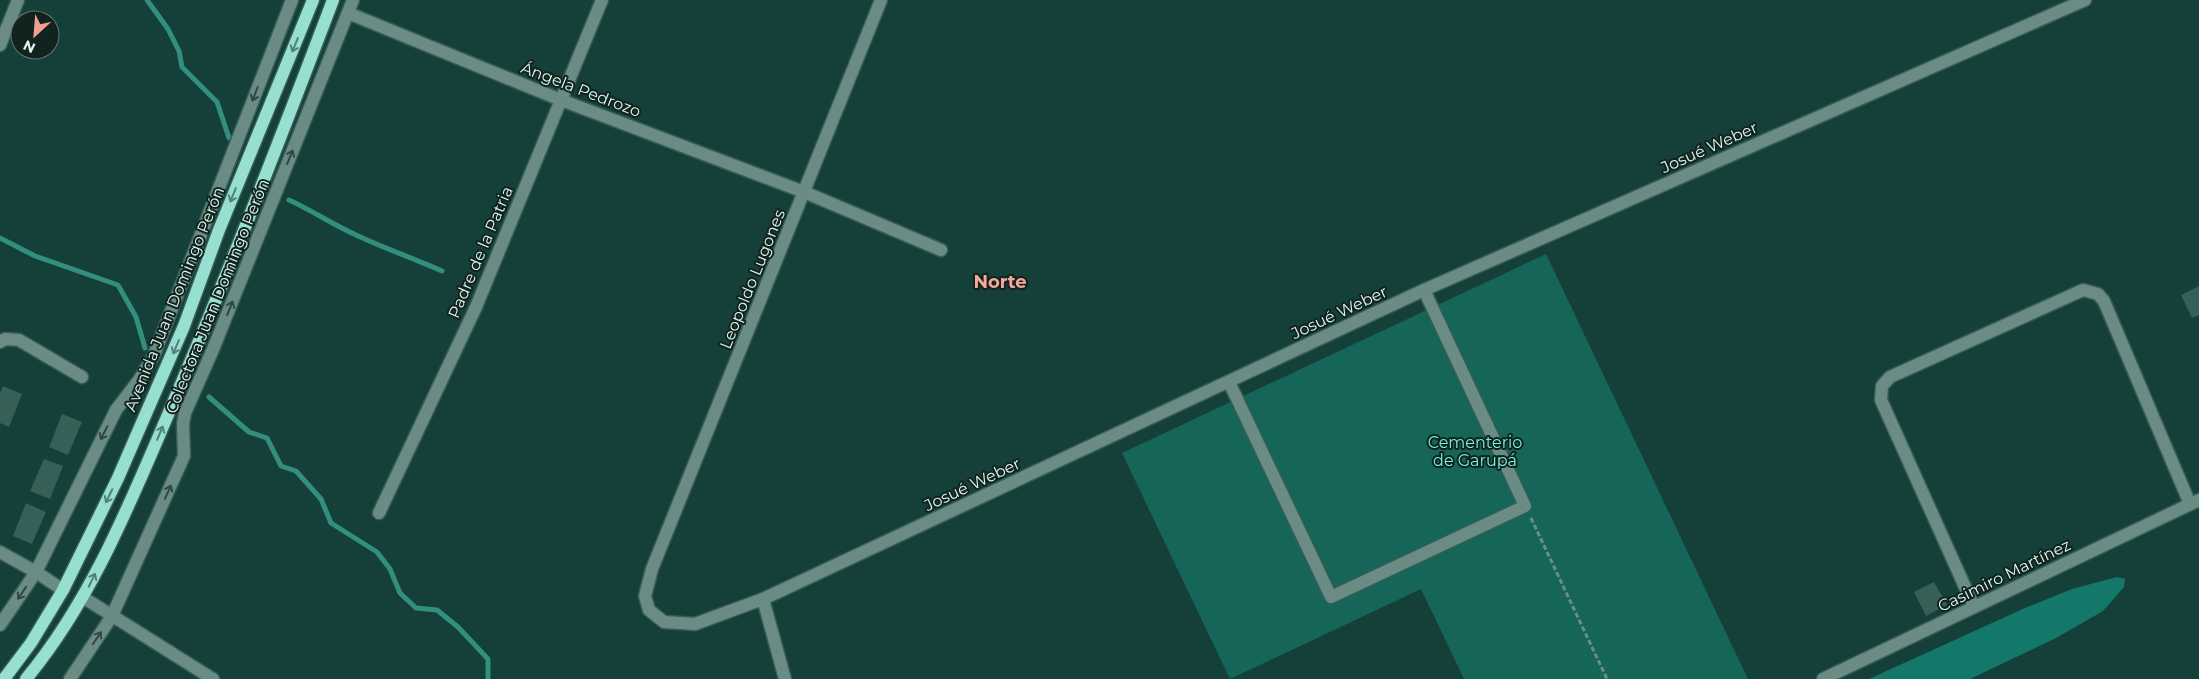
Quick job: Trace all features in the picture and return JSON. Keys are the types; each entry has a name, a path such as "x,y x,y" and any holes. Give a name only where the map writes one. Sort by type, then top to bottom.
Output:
{"main road":[{"name":"Avenida Juan Domingo Perón","path":"4,679 31,643 63,590 118,478 168,366 219,230 313,0"},
{"path":"26,679 41,661 84,598 136,489 185,377 333,0"}],"street":[{"path":"0,45 18,0"},
{"path":"0,625 36,572 116,410 139,380 154,355 292,0"},
{"name":"Colectora Juan Domingo Perón","path":"70,679 112,616 184,456 183,424 185,413 214,347 353,0"},
{"name":"Padre de la Patria","path":"379,512 476,307 602,0"},
{"name":"Leopoldo Lugones","path":"652,569 881,0"},
{"name":"Josué Weber","path":"652,569 645,596 650,610 664,622 695,624 763,599 1424,290 2085,0"},
{"name":"Ángela Pedrozo","path":"348,13 561,100 804,192 941,250"},
{"path":"1229,382 1331,597 1525,506 1424,290"},
{"path":"1974,607 1881,400 1882,386 1890,377 2084,290 2098,294 2104,301 2195,502"},
{"path":"0,342 5,339 19,340 82,378"},
{"name":"Casimiro Martínez","path":"1823,679 2195,502"},
{"path":"0,552 63,590"},
{"path":"84,598 213,679"},
{"path":"763,599 785,679"}],"path":[{"path":"1525,506 1607,679"}],"green space":[{"name":"Cementerio de Garupá","path":"1546,254 1748,679 1464,679 1421,589 1230,679 1122,453"},
{"path":"2117,577 2125,579 2124,587 2103,611 2056,638 1970,679 1869,679 2025,608 2072,589"}],"building":[{"path":"2199,286 2199,315 2192,318 2181,295"},
{"path":"3,386 22,394 9,427 0,423 0,393"},
{"path":"62,414 82,422 68,455 49,447"},
{"path":"44,459 63,466 50,499 30,491"},
{"path":"26,503 46,512 32,544 13,536"},
{"path":"1934,582 1947,605 1926,616 1914,592"}],"waterway":[{"path":"147,0 168,29 179,51 182,67 217,102 229,138"},
{"path":"289,200 365,239 442,271"},
{"path":"0,238 35,256 118,285 136,317 145,348"},
{"path":"209,397 249,432 267,438 281,466 296,471 321,499 331,523 377,552 390,569 400,593 416,608 437,610 458,627 488,659 488,679"}],"district":[{"name":"Norte","path":"1000,282"}]}
